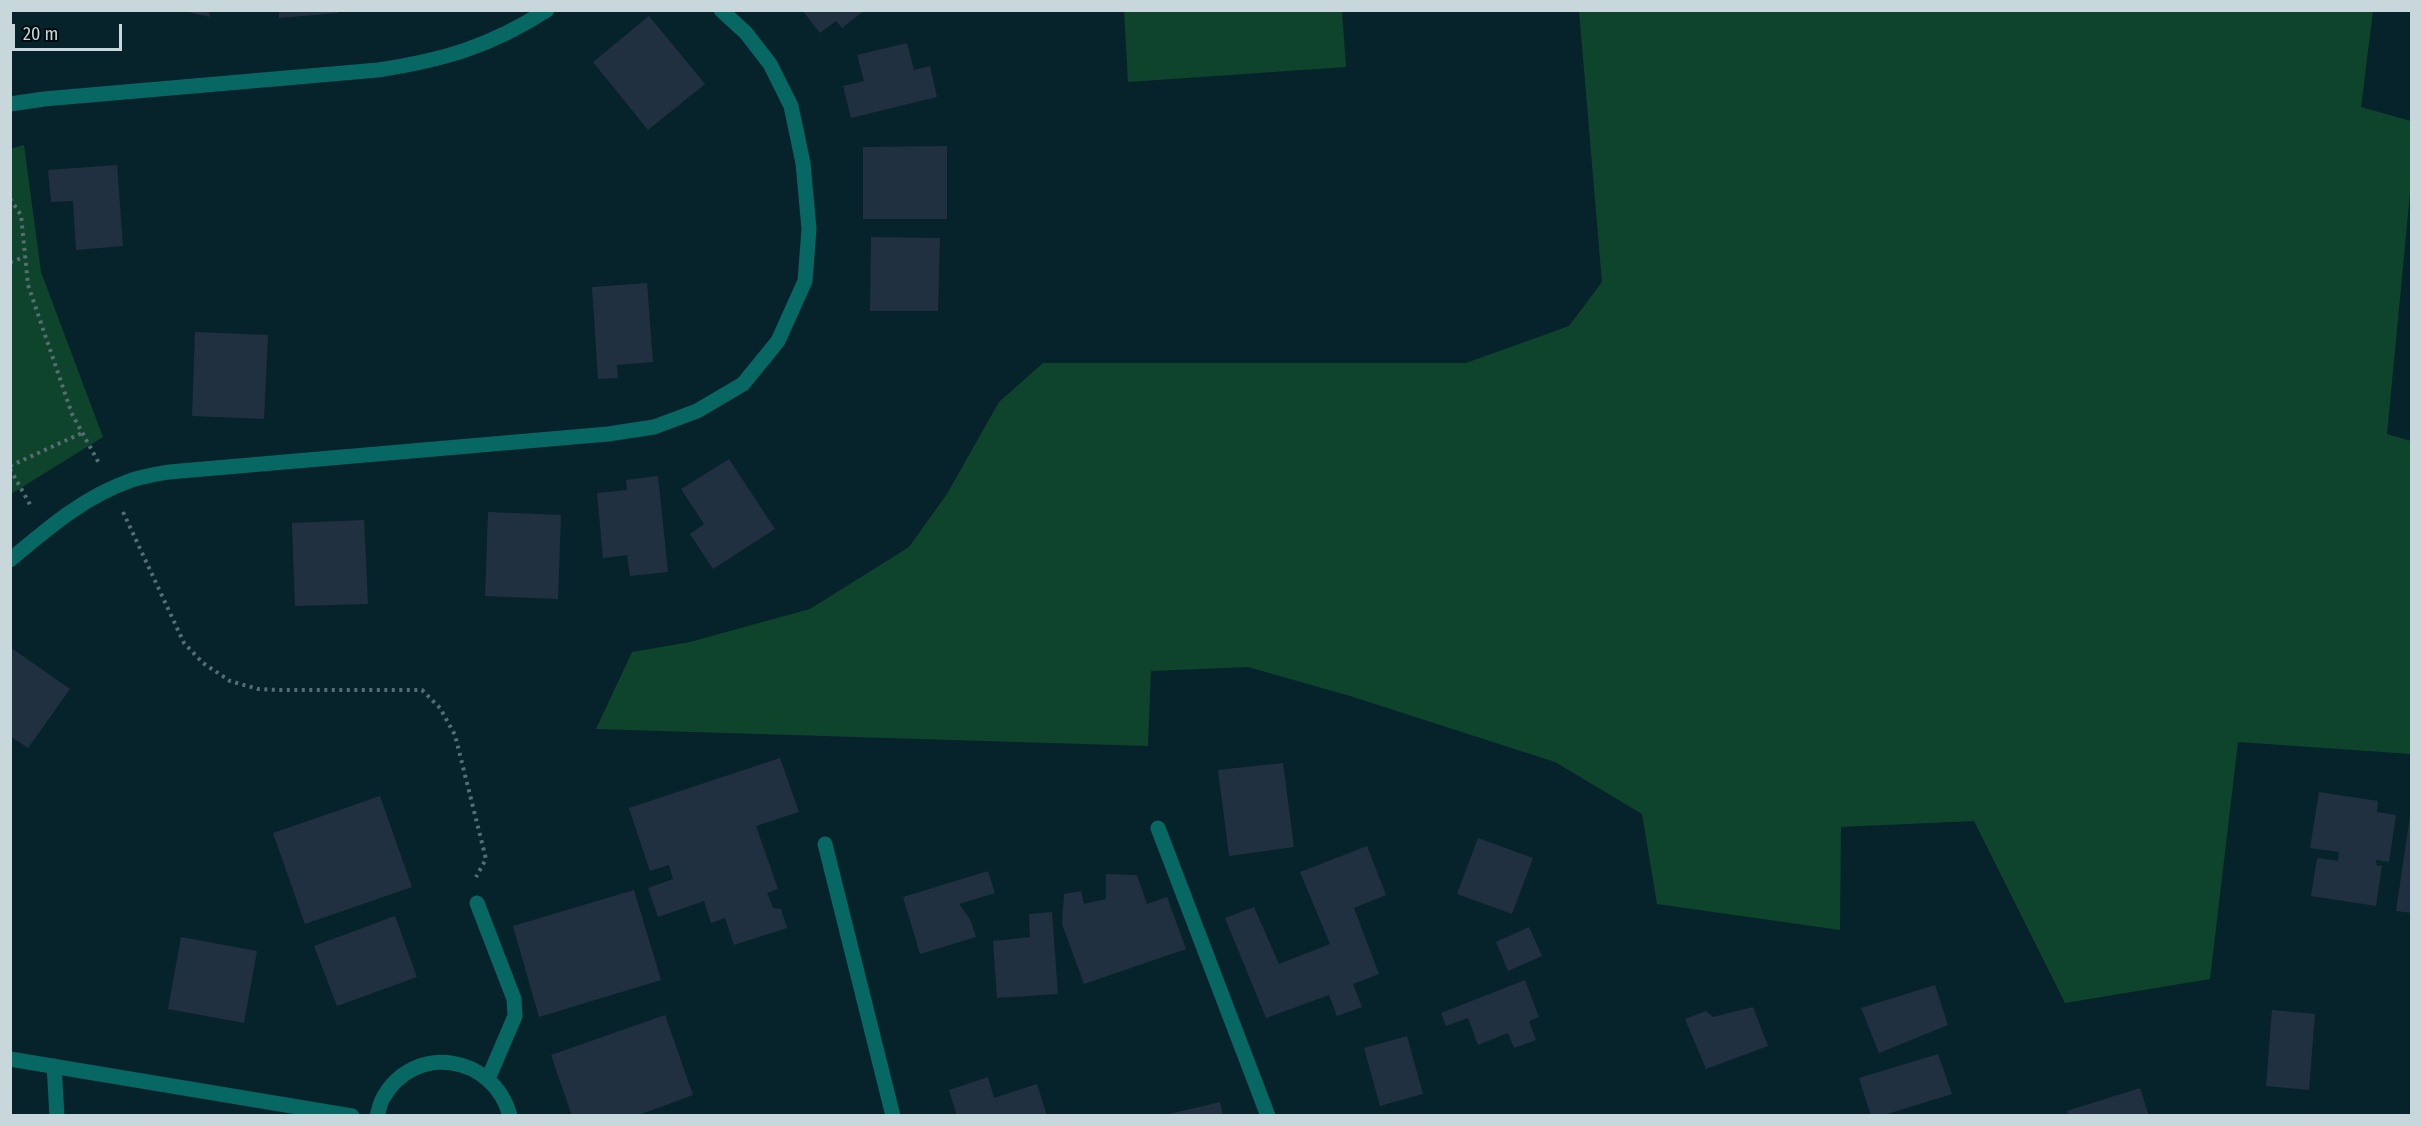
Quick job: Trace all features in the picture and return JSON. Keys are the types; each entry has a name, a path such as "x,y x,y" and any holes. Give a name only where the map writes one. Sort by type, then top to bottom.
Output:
{"street":[{"path":"10,104 44,99 378,70 424,63 470,50 515,31 547,10"},
{"path":"10,560 70,511 133,480 169,472 608,434 654,427 697,411 743,384 778,341 805,281 809,229 802,163 791,106 770,64 746,33 721,10"},
{"path":"1158,828 1268,1116"},
{"path":"825,844 892,1116"},
{"path":"477,903 514,999 515,1016 488,1079"},
{"path":"10,1059 352,1116"},
{"path":"377,1116 382,1098 396,1081 414,1068 435,1063 457,1063 477,1071 495,1084 507,1102 510,1116"},
{"path":"54,1066 57,1116"}],"path":[{"path":"10,199 21,215 28,285 72,414 112,489 184,643 203,663 230,681 258,689 422,690 440,708 455,735 486,859 473,883 477,903"},
{"path":"10,262 25,257"},
{"path":"45,531 10,468 82,433"}],"green space":[{"path":"1124,11 1342,11 1346,67 1128,82"},
{"path":"1579,11 2373,11 2361,107 2411,121 2411,183 2387,434 2411,441 2411,754 2238,742 2210,979 2065,1003 1974,821 1841,827 1840,930 1657,904 1642,814 1555,762 1350,696 1248,667 1151,671 1148,746 596,729 632,652 690,642 810,609 909,547 947,494 999,402 1043,363 1466,363 1569,326 1602,282"},
{"path":"24,145 41,272 103,437 11,494 10,149"}],"building":[{"path":"209,10 210,17 183,11"},
{"path":"279,10 338,10 338,13 279,18"},
{"path":"802,10 865,10 842,28 836,21 820,33"},
{"path":"649,16 705,84 648,130 593,62"},
{"path":"907,43 914,70 930,66 937,97 851,118 843,86 864,81 857,55"},
{"path":"947,146 947,219 863,219 863,147"},
{"path":"117,165 123,246 76,250 73,201 51,202 48,170"},
{"path":"871,237 940,238 938,311 870,311"},
{"path":"647,283 653,362 617,365 618,378 598,379 592,287"},
{"path":"195,332 268,335 264,419 192,416"},
{"path":"729,459 775,529 713,569 690,534 704,524 681,489"},
{"path":"658,476 668,572 630,576 627,555 603,558 597,493 627,490 626,480"},
{"path":"488,512 561,515 558,599 485,596"},
{"path":"364,520 368,604 295,606 292,523"},
{"path":"10,647 70,689 28,748 10,736"},
{"path":"780,758 799,812 756,826 778,889 767,893 773,908 781,909 787,928 734,945 725,918 711,923 704,901 658,917 648,888 673,879 669,865 650,871 629,808"},
{"path":"1283,763 1294,847 1229,856 1218,770"},
{"path":"2319,792 2378,801 2377,812 2396,815 2389,862 2376,860 2377,866 2382,865 2376,906 2311,896 2317,858 2338,861 2339,852 2310,848"},
{"path":"380,796 412,887 305,924 273,833"},
{"path":"2410,816 2412,816 2412,913 2396,911"},
{"path":"1478,838 1533,858 1512,914 1457,894"},
{"path":"1367,846 1386,895 1354,908 1379,974 1353,984 1362,1007 1337,1016 1329,995 1266,1018 1225,918 1254,907 1279,964 1330,944 1300,872"},
{"path":"988,871 995,893 959,904 970,919 976,937 920,954 903,897"},
{"path":"1106,874 1137,875 1147,904 1167,897 1186,949 1084,984 1062,924 1064,894 1081,891 1084,904 1106,899"},
{"path":"634,890 661,980 539,1017 513,926"},
{"path":"1052,912 1058,994 997,998 993,941 1030,937 1029,914"},
{"path":"395,916 417,977 337,1006 314,946"},
{"path":"1529,927 1542,956 1508,971 1496,942"},
{"path":"181,937 257,951 244,1023 168,1009"},
{"path":"1525,980 1539,1017 1529,1021 1536,1040 1514,1048 1508,1033 1478,1045 1468,1018 1446,1026 1441,1013"},
{"path":"1935,985 1948,1025 1879,1053 1861,1008"},
{"path":"1753,1007 1768,1046 1706,1069 1685,1019 1706,1011 1713,1017"},
{"path":"2272,1010 2315,1014 2309,1090 2266,1086"},
{"path":"665,1015 693,1095 636,1116 572,1116 551,1055"},
{"path":"1407,1036 1423,1094 1380,1106 1364,1048"},
{"path":"1938,1054 1952,1094 1881,1116 1871,1116 1859,1078"},
{"path":"988,1077 994,1098 1037,1084 1047,1116 957,1116 949,1090"},
{"path":"2140,1088 2149,1116 2068,1116 2067,1111"},
{"path":"1220,1102 1223,1116 1165,1116 1165,1115"}]}
